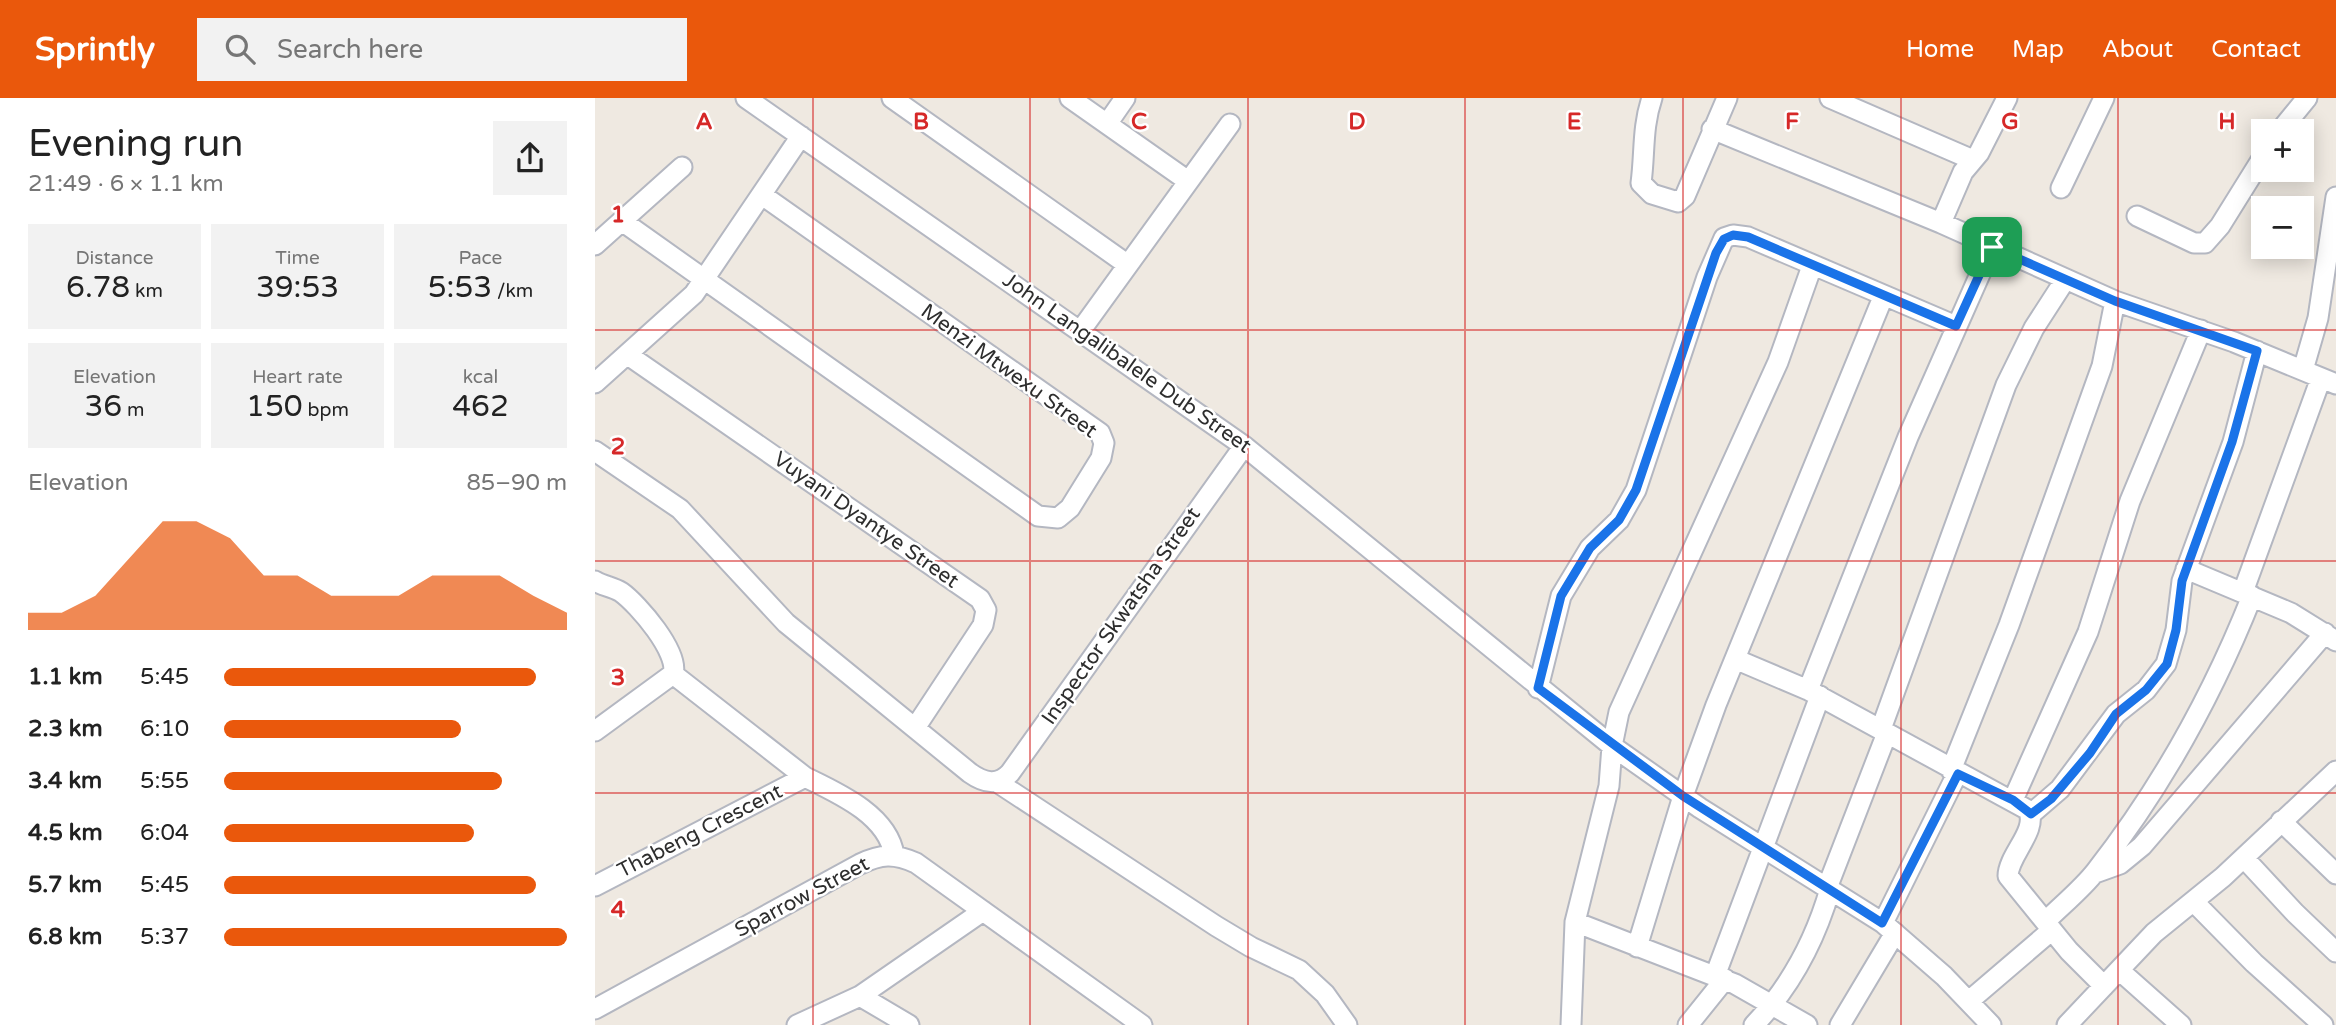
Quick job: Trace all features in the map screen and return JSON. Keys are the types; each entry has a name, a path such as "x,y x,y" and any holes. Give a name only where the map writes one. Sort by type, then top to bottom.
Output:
{"street":[{"name":"John Langalibalele Dub Street","path":"746,98 1244,446 1612,746 1683,796 1766,846 1889,928 1969,1001 1987,1024"},
{"path":"1070,98 1188,181"},
{"path":"1107,124 1125,98"},
{"path":"1651,98 1643,127 1645,156 1641,183 1652,194 1674,202 1683,199 1727,98"},
{"path":"1830,98 1973,160"},
{"path":"2061,188 2104,98"},
{"path":"2290,119 2307,98"},
{"path":"894,99 1128,265"},
{"path":"1941,223 1959,179 1973,160 2002,99"},
{"path":"1081,330 1230,124"},
{"path":"1712,129 1941,223 2115,301 2257,351 2320,377"},
{"path":"595,383 688,302 801,135"},
{"path":"595,245 682,167"},
{"path":"2137,216 2194,243 2204,243 2220,226 2251,176"},
{"name":"Menzi Mtwexu Street","path":"703,281 1038,516 1058,518 1070,508 1101,458 1104,443 1100,433 762,195"},
{"path":"1969,1001 2049,925 2095,873 2190,730 2219,678 2320,377 2336,197"},
{"path":"622,221 703,281"},
{"path":"1538,688 1561,596 1590,548 1626,508 1648,460 1720,244 1728,236 1739,235 1956,326"},
{"path":"1688,1025 1720,978 1766,846 1814,693 1908,437 1992,247"},
{"path":"1571,1025 1575,922 1609,786 1612,746 1619,712 1778,362 1812,266"},
{"path":"1754,1025 1774,1004 1805,956 2006,385 2034,328 2065,280"},
{"path":"1637,947 1683,796 1735,659 1883,297"},
{"path":"1840,1025 1889,928 1954,772 2102,366 2115,301"},
{"path":"2013,800 2088,632 2130,501 2201,331"},
{"path":"2104,986 2008,876 2010,864 2029,826 2031,814 2060,789 2116,714 2159,677 2171,652 2186,569 2232,442 2257,351"},
{"name":"Vuyani Dyantye Street","path":"628,355 980,599 986,610 983,625 915,728"},
{"name":"Inspector Skwatsha Street","path":"996,782 1010,773 1244,446"},
{"path":"595,451 680,509 786,623 977,778 996,782 1216,926 1251,947 1299,970 1325,994 1347,1025"},
{"path":"2095,873 2120,864 2142,846 2330,637 2291,613 2186,569"},
{"path":"595,731 673,674 675,661 667,644 621,592 597,584"},
{"path":"1735,659 1814,693 1954,772 2013,800 2031,814"},
{"path":"673,674 805,777 828,788 872,818 887,833 894,855"},
{"name":"Thabeng Crescent","path":"595,886 805,777"},
{"path":"2067,1025 2154,933 2195,903 2281,821 2332,783"},
{"path":"2281,821 2336,874"},
{"name":"Sparrow Street","path":"595,1009 860,864 874,858 894,855 916,863 1142,1025"},
{"path":"2244,858 2294,914 2336,952"},
{"path":"2195,903 2254,963 2323,1025"},
{"path":"797,1025 860,996 983,911"},
{"path":"1575,922 1720,978 1774,1004 1807,1025"},
{"path":"2119,970 2181,1025"},
{"path":"860,996 909,1025"}],"route":[{"path":"1733,235 1748,237 1956,326 1992,247 2115,301 2257,351 2232,442 2182,581 2171,652 2159,677 2116,714 2090,753 2060,789 2031,814 2013,800 1958,774 1882,923 1766,846 1700,808 1612,746 1538,688 1561,596 1590,548 1619,520 1636,490 1707,277 1724,239 1733,235"}]}
